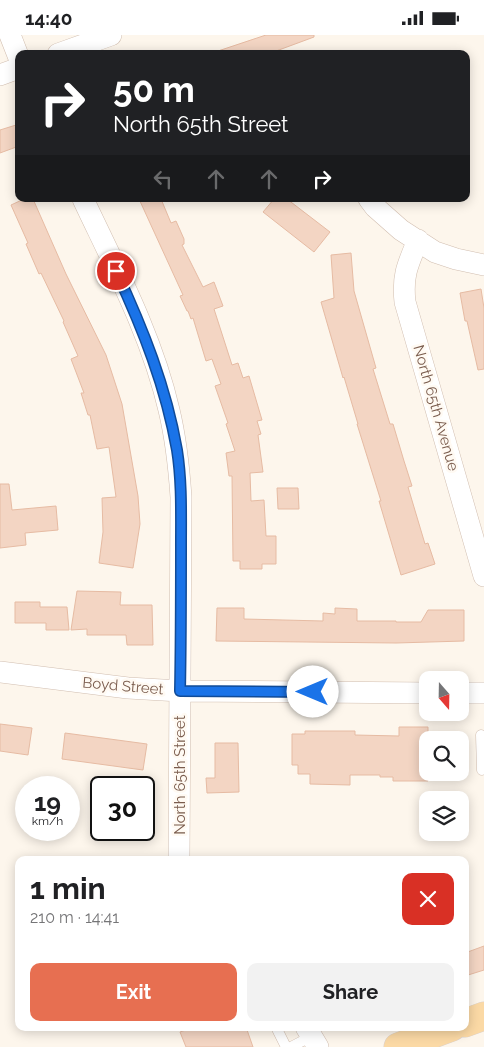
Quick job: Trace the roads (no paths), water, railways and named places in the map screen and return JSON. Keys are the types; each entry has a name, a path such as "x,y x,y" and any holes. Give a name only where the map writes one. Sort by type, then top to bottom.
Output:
{"main road":[{"path":"469,1022 484,1016"},
{"path":"398,1047 441,1031"}],"street":[{"path":"10,35 16,50"},
{"path":"69,50 111,35"},
{"path":"0,75 15,69"},
{"name":"North 65th Street","path":"84,202 141,325 156,365 171,418 177,453 181,497 179,856"},
{"path":"372,202 401,230 435,251 456,259 484,265"},
{"name":"North 65th Avenue","path":"418,241 405,271 405,302 484,576"},
{"name":"Boyd Street","path":"0,672 128,688 180,691 419,693"},
{"path":"469,693 484,693"}],"lane":[{"path":"480,735 482,770 484,769"},
{"path":"278,1031 286,1047"},
{"path":"291,1047 312,1037"}]}
